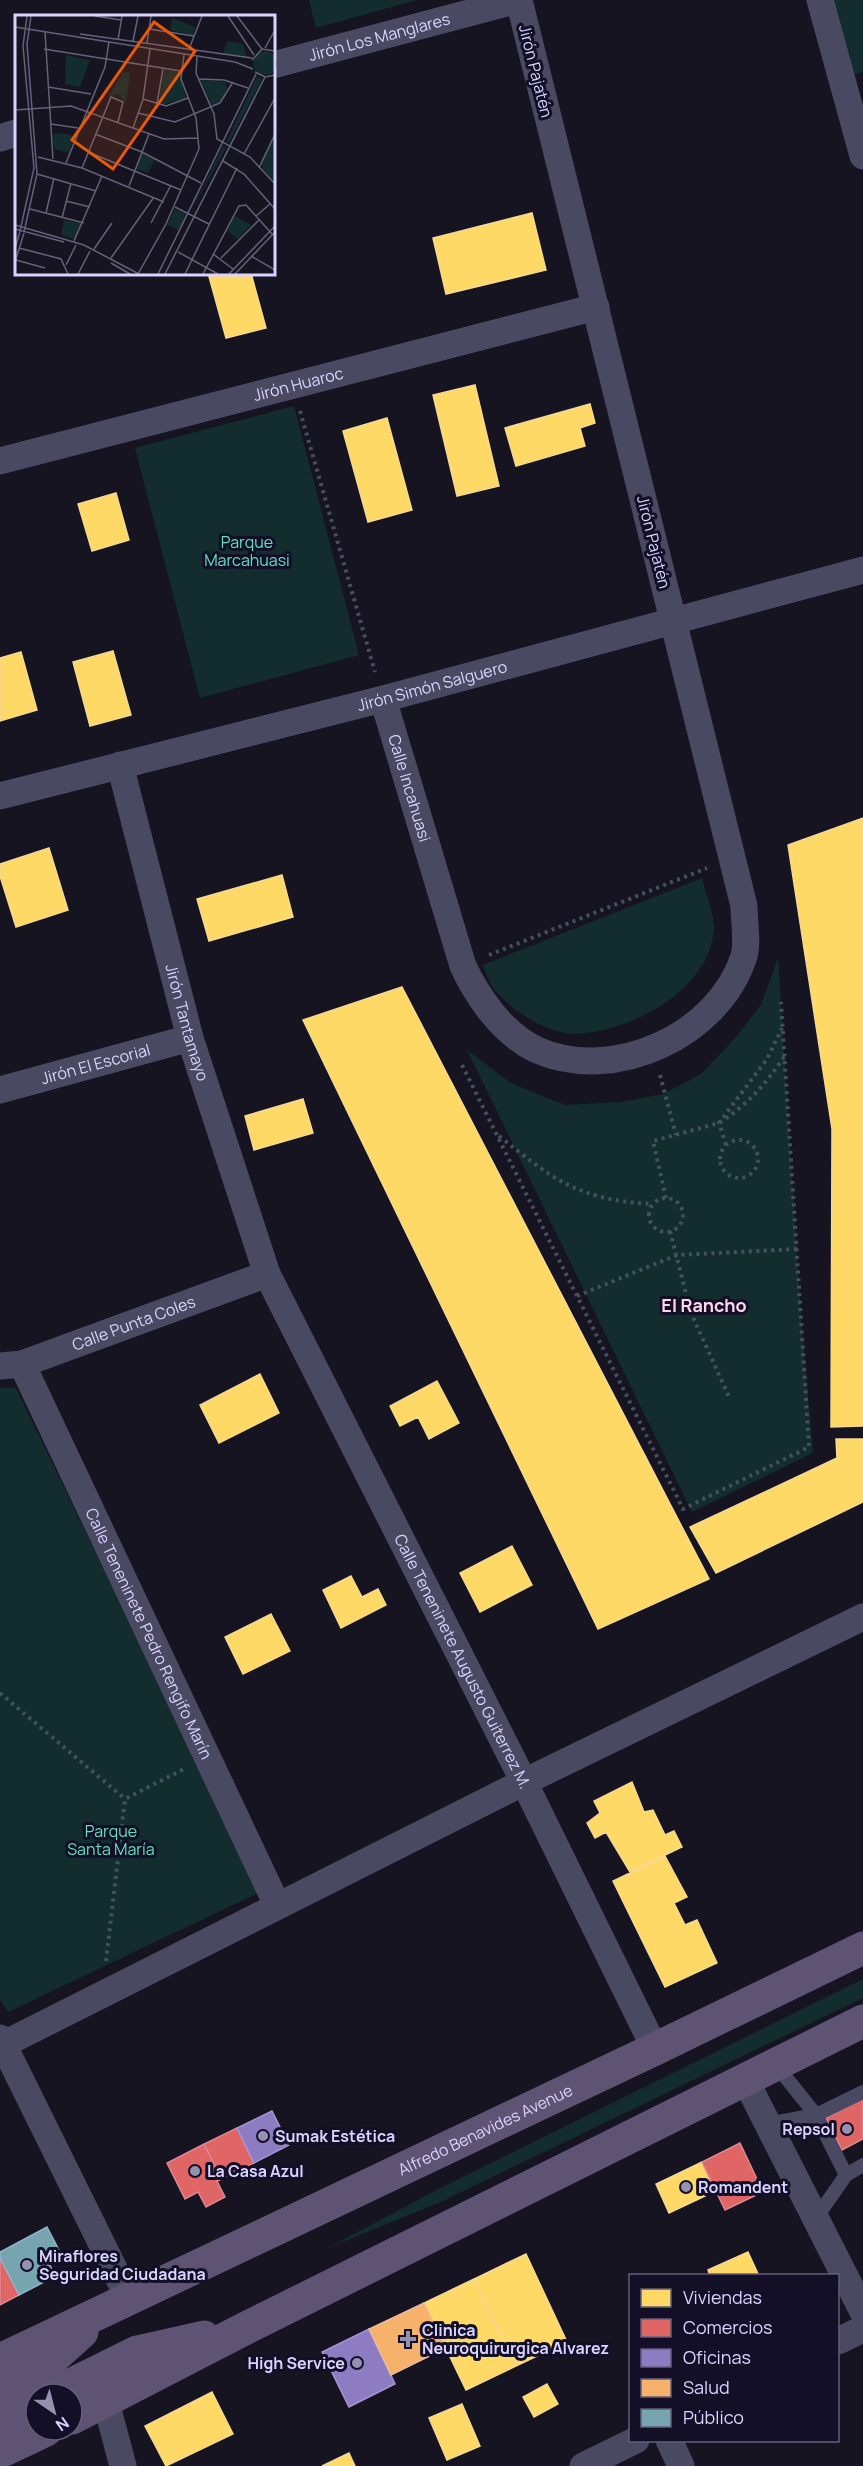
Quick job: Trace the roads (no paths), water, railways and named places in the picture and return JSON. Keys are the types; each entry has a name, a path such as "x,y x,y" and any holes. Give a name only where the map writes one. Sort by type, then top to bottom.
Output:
{"main road":[{"name":"Alfredo Benavides Avenue","path":"0,2360 656,2049 863,1948"},
{"path":"84,2412 246,2328 863,2021"},
{"name":"Alfredo Benavides Avenue","path":"0,2389 42,2368 117,2305"},
{"path":"76,2382 136,2352 246,2328"},
{"path":"0,2420 24,2408"},
{"path":"0,2452 24,2441"}],"street":[{"name":"Jirón Los Manglares","path":"274,65 518,0"},
{"name":"Jirón Pajatén","path":"518,0 744,906 745,955 726,993 693,1027 653,1049"},
{"path":"820,0 863,156"},
{"path":"0,138 15,133"},
{"name":"Jirón Huaroc","path":"0,461 596,307"},
{"name":"Jirón Simón Salguero","path":"0,796 383,699 863,570"},
{"name":"Calle Incahuasi","path":"383,699 463,966 477,994 511,1032 537,1050 574,1060 614,1060 653,1049"},
{"name":"Jirón Tantamayo","path":"120,765 190,1038 267,1274"},
{"name":"Jirón El Escorial","path":"0,1090 190,1038"},
{"name":"Calle Punta Coles","path":"11,1365 267,1274"},
{"name":"Calle Teneninete Augusto Guiterrez M.","path":"267,1274 524,1782 656,2049"},
{"name":"Calle Teneninete Pedro Rengifo Marín","path":"11,1365 277,1905"},
{"path":"117,2305 2,2041 102,1994 524,1782 863,1617"},
{"path":"745,2079 863,2312"},
{"path":"839,2340 863,2329"},
{"path":"106,2402 123,2466"},
{"path":"583,2466 632,2442"},
{"path":"670,2442 681,2466"}],"lane":[{"path":"775,2064 816,2115 846,2175"},
{"path":"768,2124 816,2115 863,2092"},
{"path":"816,2218 846,2175 863,2165"}],"place":[{"name":"Repsol","path":"847,2129"},
{"name":"Sumak Estética","path":"263,2136"},
{"name":"La Casa Azul","path":"195,2171"},
{"name":"Romandent","path":"686,2187"},
{"name":"Miraflores Seguridad Ciudadana","path":"27,2265"},
{"name":"Clinica Neuroquirurgica Alvarez","path":"408,2339"},
{"name":"High Service","path":"357,2363"}],"district":[{"name":"El Rancho","path":"704,1306"}],"park label":[{"name":"Parque Marcahuasi","path":"247,551"},
{"name":"Parque Santa María","path":"111,1840"}]}
